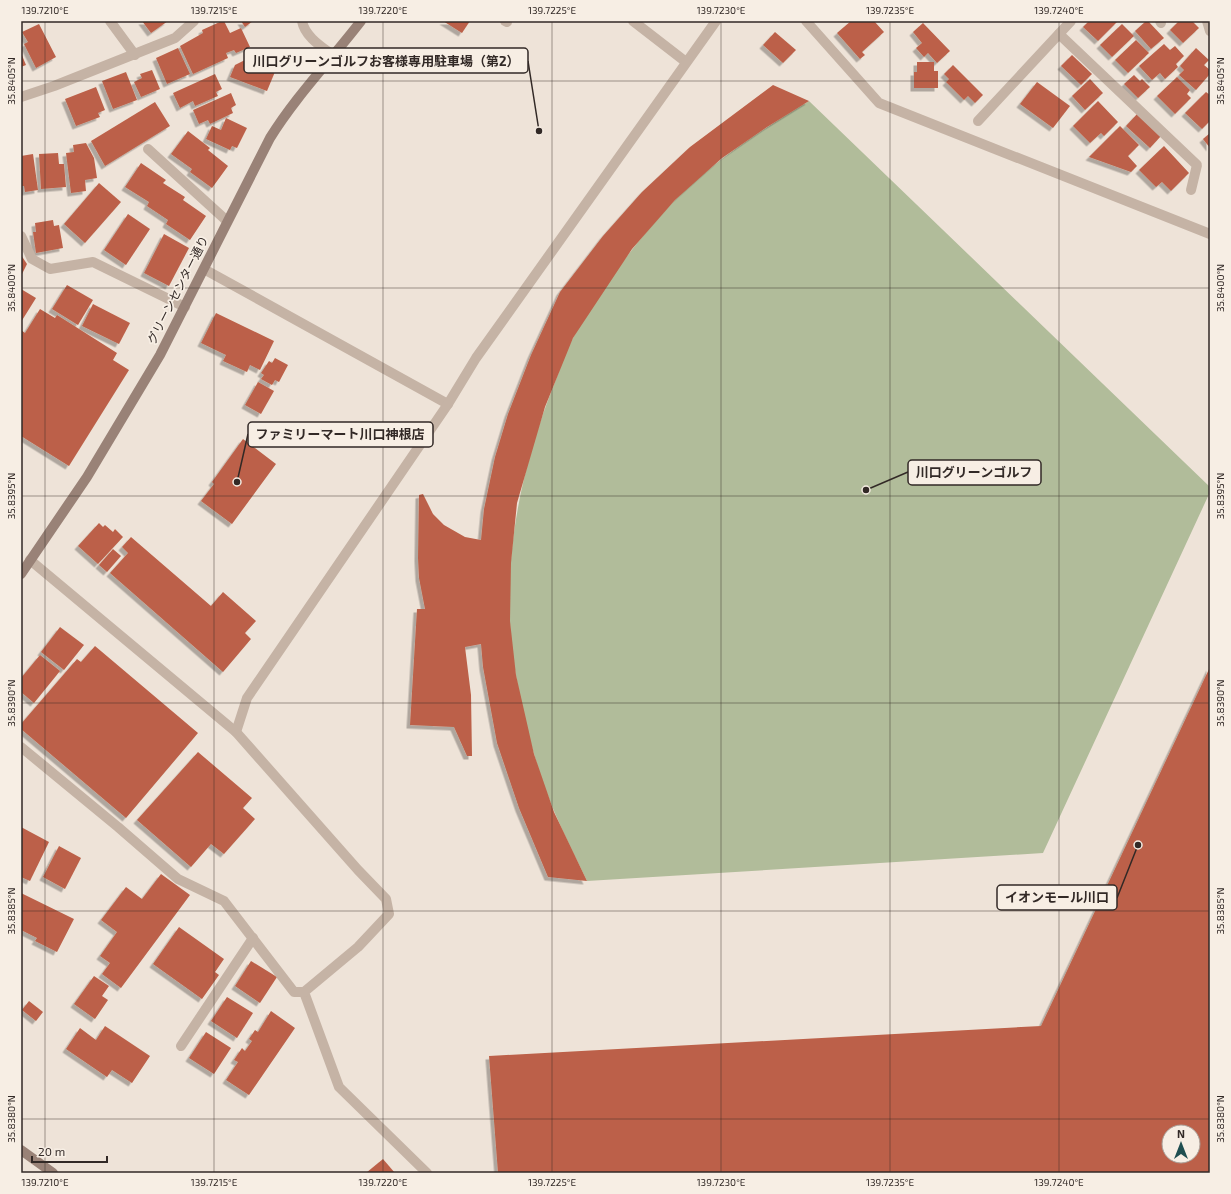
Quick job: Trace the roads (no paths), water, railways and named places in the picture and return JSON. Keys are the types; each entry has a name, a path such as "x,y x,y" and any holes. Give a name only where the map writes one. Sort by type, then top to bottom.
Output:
{"main road":[{"name":"グリーンセンター通り","path":"21,574 87,477 160,355 266,145 288,109 334,56 361,21"},
{"path":"21,1150 53,1173"}],"street":[{"path":"110,21 134,55"},
{"path":"21,97 134,55 175,38 194,21"},
{"path":"302,21 303,28 316,43 334,56"},
{"path":"633,21 686,62"},
{"path":"236,732 247,698 448,404 476,358 716,21"},
{"path":"806,21 879,103 1210,234"},
{"path":"978,121 1071,21"},
{"path":"1207,21 1210,31"},
{"path":"1059,34 1196,165 1191,190"},
{"path":"148,149 228,221"},
{"path":"21,236 32,259 50,269 93,262 185,307"},
{"path":"204,269 448,404"},
{"path":"21,747 178,879 224,901 294,992 304,992 358,947 389,914 386,899 358,870 236,732 30,560"},
{"path":"181,1046 253,938"},
{"path":"304,992 339,1087 427,1173"}],"place":[{"name":"川口グリーンゴルフお客様専用駐車場（第2）","path":"539,131"},
{"name":"ファミリーマート川口神根店","path":"237,482"},
{"name":"川口グリーンゴルフ","path":"866,490"},
{"name":"イオンモール川口","path":"1138,845"}]}
